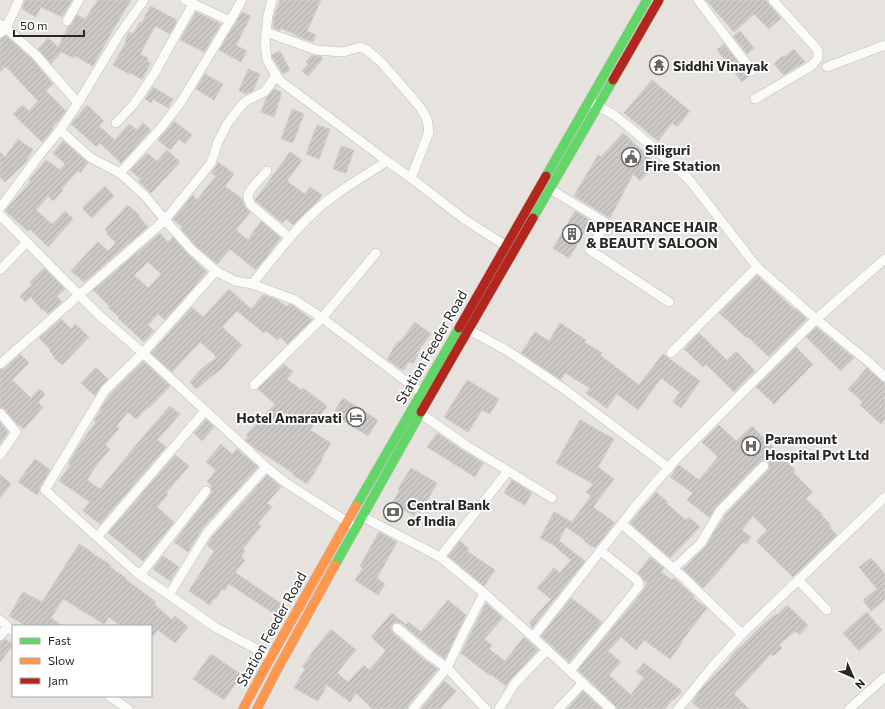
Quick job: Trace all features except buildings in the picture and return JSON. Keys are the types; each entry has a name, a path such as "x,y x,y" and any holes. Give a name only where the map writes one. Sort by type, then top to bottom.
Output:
{"street":[{"path":"19,0 2,28 36,55 78,103"},
{"path":"67,21 79,0"},
{"path":"0,208 38,156 60,130 119,35 144,0"},
{"path":"120,173 160,129 181,102 242,0"},
{"path":"272,0 268,15 265,42 267,60 279,80 464,219 506,246"},
{"name":"Station Feeder Road","path":"243,709 346,522 647,0"},
{"name":"Station Feeder Road","path":"257,709 277,670 429,398 659,0"},
{"path":"698,0 752,71"},
{"path":"755,99 811,66 817,60 818,55 814,46 773,0"},
{"path":"116,123 134,104 154,74 189,2 230,21"},
{"path":"266,32 316,50 343,52 360,47 368,50 382,63 420,107 427,119 429,132 411,178"},
{"path":"827,67 885,45"},
{"path":"0,364 165,220 211,162 218,142 227,124 246,101 264,92 276,74"},
{"path":"589,101 614,115 675,166 691,182 757,267 885,377"},
{"path":"60,130 91,158 120,173 146,197 192,250 216,271 235,281 252,284 296,300 429,398"},
{"path":"252,284 308,218 334,196 387,161"},
{"path":"267,171 248,195 248,200 251,205 290,238"},
{"path":"550,188 606,223 590,250 668,302"},
{"path":"0,215 100,316 143,353 266,467 286,484 356,528"},
{"path":"0,270 27,242"},
{"path":"254,384 322,318 376,253"},
{"path":"533,637 638,503 677,458 816,319 885,259"},
{"path":"670,353 757,267"},
{"path":"216,271 143,353 104,390 45,490 140,575 215,627 271,657"},
{"path":"469,330 508,351 564,389 669,468"},
{"path":"97,537 206,411"},
{"path":"0,413 16,432 0,455"},
{"path":"420,414 467,446 552,498"},
{"path":"673,569 700,543 720,511 764,466"},
{"path":"169,595 207,533 266,467"},
{"path":"440,557 508,471"},
{"path":"140,575 206,491"},
{"path":"683,707 712,667 742,634 798,580 884,502"},
{"path":"363,517 440,557 484,593 611,709"},
{"path":"622,524 683,577 742,634"},
{"path":"570,670 639,586 637,580 601,551"},
{"path":"798,580 827,610"},
{"path":"413,709 447,668 484,593"},
{"path":"0,620 10,629 0,636"},
{"path":"397,628 447,668 486,709"},
{"path":"499,709 515,683 547,650"},
{"path":"849,709 885,677"},
{"path":"558,709 583,683"},
{"path":"110,697 128,709"}],"traffic: fast":[{"path":"546,176 647,0"},
{"path":"533,218 613,80"},
{"path":"356,506 459,328"},
{"path":"335,565 421,412"}],"traffic: slow":[{"path":"243,709 356,506"},
{"path":"257,709 335,565"}],"traffic: jam":[{"path":"613,80 659,0"},
{"path":"459,328 546,176"},
{"path":"421,412 533,218"}],"place":[{"name":"Siddhi Vinayak","path":"659,65"},
{"name":"Siliguri Fire Station","path":"631,157"},
{"name":"APPEARANCE HAIR & BEAUTY SALOON","path":"572,234"},
{"name":"Hotel Amaravati","path":"356,417"},
{"name":"Paramount Hospital Pvt Ltd","path":"751,446"},
{"name":"Central Bank of India","path":"393,512"}]}
